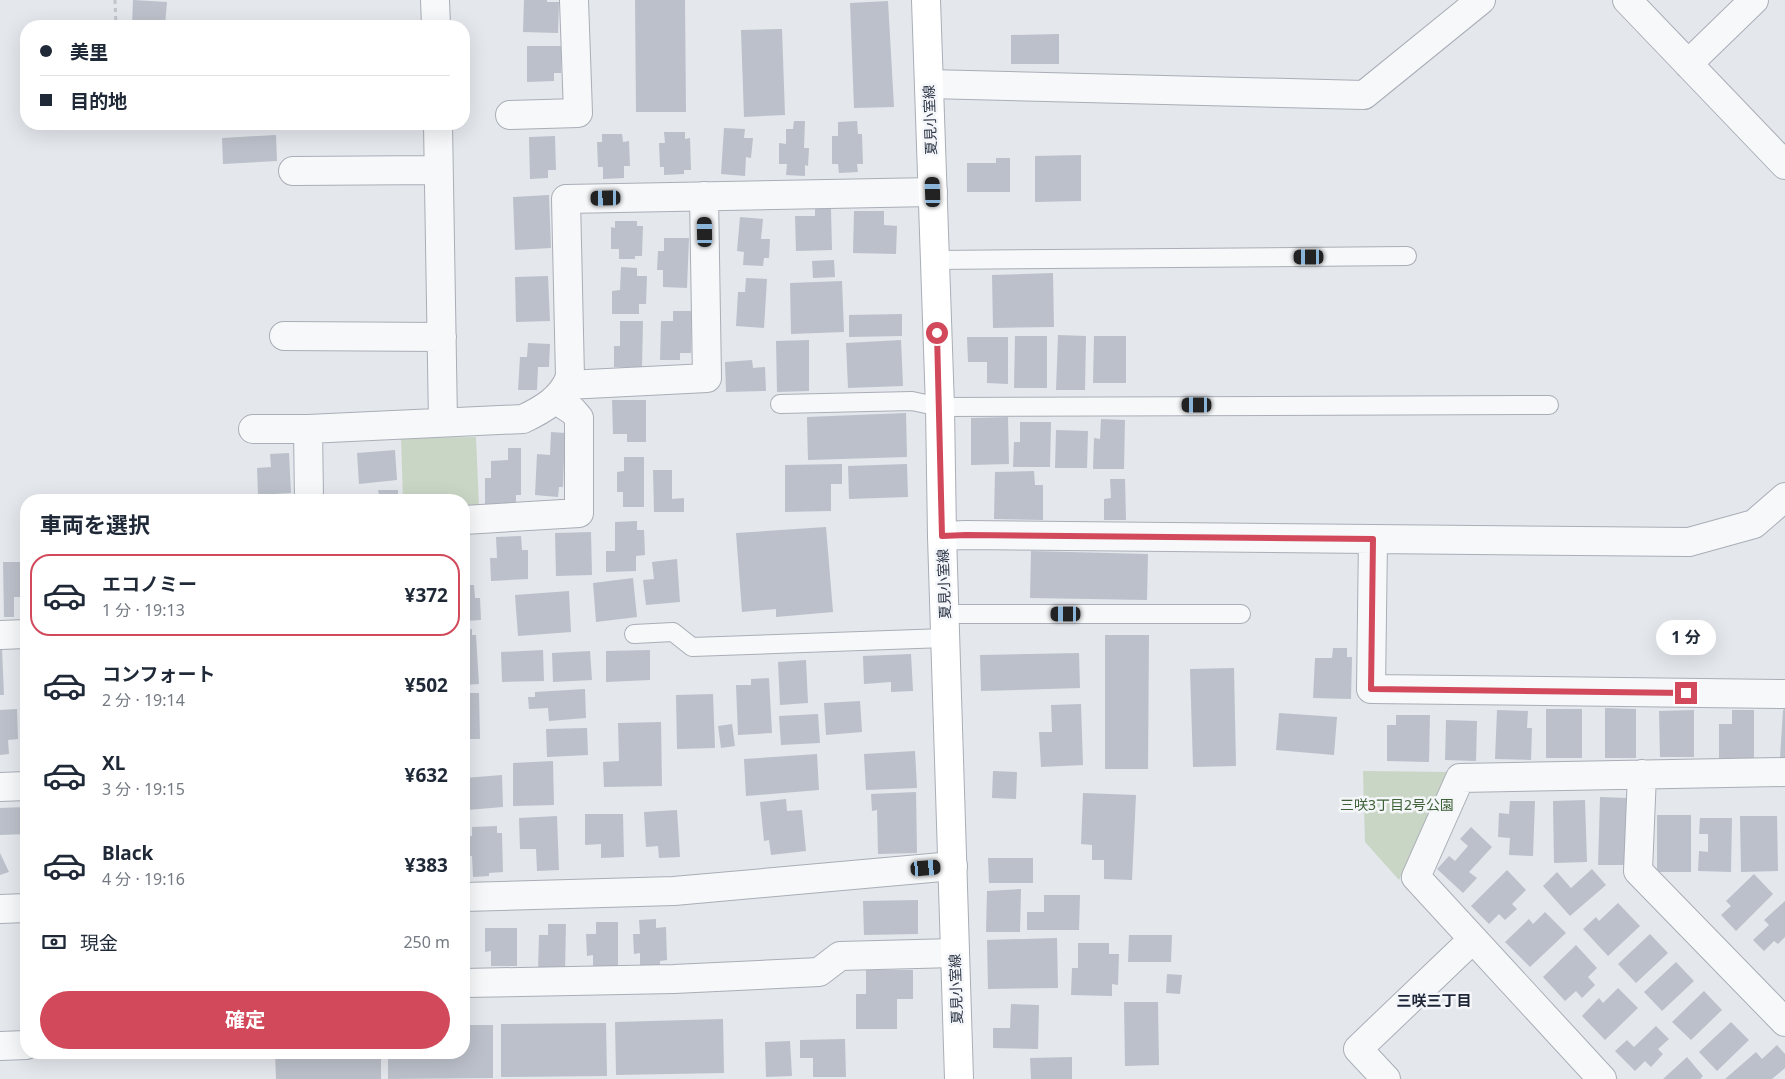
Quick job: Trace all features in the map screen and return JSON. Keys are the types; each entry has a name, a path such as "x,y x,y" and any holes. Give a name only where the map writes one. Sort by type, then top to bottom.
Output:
{"main road":[{"name":"夏見小室線","path":"926,0 940,406 942,536 959,1079"}],"street":[{"path":"435,0 436,20"},
{"path":"510,115 578,113 574,0"},
{"path":"929,84 1364,95 1481,0"},
{"path":"1627,0 1785,165"},
{"path":"1688,64 1754,0"},
{"path":"438,130 443,422"},
{"path":"292,171 438,170"},
{"path":"252,429 308,429 522,419 539,411 561,392 570,377 566,199 933,192"},
{"path":"561,392 707,378 704,196"},
{"path":"284,336 442,337"},
{"path":"470,520 579,513 580,418 573,411 561,392"},
{"path":"308,429 309,494"},
{"path":"942,536 1689,542 1754,524 1785,496"},
{"path":"1373,539 1371,689 1785,694"},
{"path":"0,635 20,634"},
{"path":"1602,1079 1416,877 1460,778 1785,772"},
{"path":"1642,774 1638,871 1785,1022"},
{"path":"0,787 20,786"},
{"path":"470,896 674,891 953,866"},
{"path":"0,908 20,908"},
{"path":"1386,1079 1358,1049 1473,939"},
{"path":"470,983 674,980 819,972 840,956 955,953"},
{"path":"0,1046 20,1045"}],"lane":[{"path":"935,260 1407,256"},
{"path":"780,404 912,401 940,406 1549,405"},
{"path":"634,634 673,632 692,647 945,626 1241,614"}],"path":[{"path":"115,0 116,20"}],"green space":[{"path":"476,437 479,507 470,507 470,494 403,494 401,438"},
{"name":"三咲3丁目2号公園","path":"1363,771 1449,772 1399,880 1365,842"}],"building":[{"path":"133,0 167,2 166,20 132,20"},
{"path":"524,0 559,2 558,33 523,32"},
{"path":"635,0 685,0 686,112 636,112"},
{"path":"888,1 894,107 854,108 850,3"},
{"path":"782,29 785,115 744,117 741,30"},
{"path":"1059,34 1059,64 1011,64 1011,35"},
{"path":"527,46 561,46 561,73 554,73 554,81 527,82"},
{"path":"794,121 805,121 804,148 809,148 808,166 805,165 805,176 786,175 787,164 779,164 779,143 786,144 786,129 793,129"},
{"path":"857,121 858,134 862,134 863,164 857,164 858,172 839,173 838,164 832,164 832,136 838,136 838,122"},
{"path":"724,128 745,129 744,138 753,138 751,158 746,157 745,176 721,174"},
{"path":"664,132 685,132 685,139 690,138 691,170 684,170 684,174 664,175 664,167 660,167 659,143 665,143"},
{"path":"602,134 622,134 623,142 629,141 630,166 624,166 624,178 603,179 603,167 598,167 597,142 602,142"},
{"path":"276,135 277,161 223,164 222,138"},
{"path":"555,136 556,170 548,170 548,178 530,179 529,137"},
{"path":"1081,155 1081,201 1035,202 1035,156"},
{"path":"996,158 1010,158 1010,192 967,192 967,163 996,163"},
{"path":"549,195 551,248 515,250 513,197"},
{"path":"815,209 831,209 832,250 796,251 795,216 815,216"},
{"path":"854,211 884,211 884,225 897,226 896,254 853,253"},
{"path":"740,217 763,219 761,239 770,239 769,258 764,258 763,266 743,265 744,252 737,251"},
{"path":"615,221 637,221 637,226 643,226 642,256 635,256 635,259 619,259 619,249 611,249 611,227 615,228"},
{"path":"664,238 689,238 687,288 663,287 663,270 657,270 658,251 664,251"},
{"path":"834,260 835,277 813,278 812,261"},
{"path":"621,267 637,268 637,276 647,276 646,304 639,304 639,314 612,314 612,291 620,290"},
{"path":"1053,273 1054,327 993,328 992,275"},
{"path":"548,276 550,321 516,322 515,277"},
{"path":"746,278 767,279 764,328 736,326 738,292 745,292"},
{"path":"842,281 844,332 791,334 790,283"},
{"path":"673,311 692,311 691,353 680,353 680,360 660,360 661,321 673,321"},
{"path":"902,314 902,336 849,337 849,315"},
{"path":"620,321 643,321 642,368 614,367 614,346 620,346"},
{"path":"1058,335 1086,336 1085,390 1056,390"},
{"path":"1015,336 1047,336 1047,388 1014,388"},
{"path":"1094,336 1126,336 1126,383 1093,383"},
{"path":"967,337 1008,337 1008,384 987,383 987,362 968,362"},
{"path":"809,340 809,391 777,392 776,341"},
{"path":"901,340 903,386 848,388 846,343"},
{"path":"528,343 550,344 549,367 538,367 537,390 518,390 520,357 527,357"},
{"path":"752,360 753,368 765,367 766,391 726,392 725,362"},
{"path":"612,400 646,400 646,442 627,442 627,434 613,434"},
{"path":"906,413 907,457 808,460 807,417"},
{"path":"1008,417 1009,464 971,465 971,418"},
{"path":"1101,419 1125,420 1124,469 1093,469 1094,438 1100,439"},
{"path":"1020,422 1051,422 1050,467 1013,467 1014,442 1020,442"},
{"path":"1056,430 1088,431 1087,468 1055,468"},
{"path":"551,432 565,433 563,487 559,487 558,497 535,495 537,454 550,455"},
{"path":"508,448 521,448 521,495 516,495 516,505 485,506 485,478 491,478 491,461 508,460"},
{"path":"395,450 397,480 359,484 357,453"},
{"path":"289,453 291,493 258,494 257,468 271,467 270,454"},
{"path":"624,457 644,457 644,507 623,507 623,492 617,492 617,472 624,471"},
{"path":"842,464 842,484 831,484 831,511 785,512 785,465"},
{"path":"907,464 908,497 849,499 848,466"},
{"path":"653,470 672,470 672,499 684,498 684,512 654,512"},
{"path":"1034,471 1035,485 1043,485 1043,520 994,519 995,472"},
{"path":"1110,479 1125,479 1126,520 1104,520 1104,499 1111,498"},
{"path":"378,490 398,490 398,494 379,494"},
{"path":"637,521 637,530 644,530 645,555 636,556 636,571 606,572 606,551 615,551 615,522"},
{"path":"826,527 833,612 776,617 776,609 742,612 736,533"},
{"path":"591,532 592,575 556,576 555,533"},
{"path":"521,536 522,550 528,550 528,579 491,581 490,558 497,558 496,537"},
{"path":"1031,551 1148,554 1147,600 1030,598"},
{"path":"677,559 680,602 646,605 643,580 654,579 652,562"},
{"path":"3,562 20,562 20,597 14,597 14,617 4,617"},
{"path":"633,578 637,617 596,622 593,583"},
{"path":"470,585 474,585 475,598 480,598 481,620 470,621"},
{"path":"569,591 571,632 518,636 515,595"},
{"path":"470,629 472,629 472,635 476,635 479,684 470,685"},
{"path":"1105,635 1149,635 1148,769 1105,769"},
{"path":"1333,648 1347,648 1347,657 1352,657 1351,699 1313,698 1315,658 1332,658"},
{"path":"0,649 2,649 4,695 0,695"},
{"path":"543,650 544,681 502,682 501,652"},
{"path":"650,650 650,680 606,682 606,651"},
{"path":"590,651 592,680 553,682 552,653"},
{"path":"1079,653 1080,688 981,691 980,655"},
{"path":"911,654 913,691 891,692 891,682 864,684 863,656"},
{"path":"806,660 808,703 780,705 778,662"},
{"path":"1234,668 1236,766 1193,767 1190,669"},
{"path":"769,678 772,733 738,735 736,685 751,685 751,679"},
{"path":"585,689 586,718 549,721 548,708 529,709 528,697 535,697 535,692"},
{"path":"470,693 479,693 480,739 470,739"},
{"path":"713,694 715,748 677,749 676,695"},
{"path":"860,701 862,732 826,735 824,703"},
{"path":"1081,704 1083,765 1041,767 1039,732 1052,732 1051,705"},
{"path":"1605,708 1636,709 1636,758 1605,758"},
{"path":"17,709 18,739 8,740 9,754 0,755 0,710"},
{"path":"1546,709 1582,709 1582,758 1546,758"},
{"path":"1785,709 1785,758 1780,758 1783,710"},
{"path":"1497,710 1528,711 1527,728 1532,728 1531,760 1495,759"},
{"path":"1694,710 1694,757 1660,757 1659,711"},
{"path":"1732,710 1754,710 1754,758 1719,758 1719,724 1732,724"},
{"path":"1279,713 1337,717 1334,755 1276,750"},
{"path":"818,714 820,743 781,745 779,716"},
{"path":"1396,715 1430,715 1429,762 1387,761 1387,725 1396,725"},
{"path":"1446,720 1477,721 1476,761 1445,760"},
{"path":"661,722 662,786 604,787 603,762 619,761 618,723"},
{"path":"732,724 735,746 721,748 718,726"},
{"path":"587,728 588,755 547,757 546,729"},
{"path":"915,751 917,788 866,790 864,754"},
{"path":"817,754 819,790 746,796 744,759"},
{"path":"553,761 554,805 513,806 513,763"},
{"path":"993,771 1017,772 1016,799 992,798"},
{"path":"502,775 503,807 470,810 470,778"},
{"path":"916,792 917,853 878,854 877,810 872,811 871,794"},
{"path":"1083,793 1136,795 1132,880 1104,879 1104,860 1092,860 1092,845 1081,844"},
{"path":"1600,797 1628,798 1626,865 1598,865"},
{"path":"786,799 787,811 802,810 806,851 771,855 769,840 764,841 760,802"},
{"path":"1585,800 1587,862 1554,863 1553,801"},
{"path":"1510,801 1535,801 1533,856 1509,855 1510,838 1498,837 1499,813 1509,814"},
{"path":"20,807 20,834 0,835 0,808"},
{"path":"677,810 680,857 659,858 658,846 646,847 644,812"},
{"path":"585,814 623,814 624,857 601,858 601,844 585,845"},
{"path":"1657,815 1691,815 1691,872 1657,872"},
{"path":"557,816 559,870 537,871 536,849 520,849 519,818"},
{"path":"1740,816 1777,816 1778,871 1741,872"},
{"path":"1700,818 1732,818 1731,872 1698,871 1699,851 1708,852 1708,834 1699,834"},
{"path":"497,826 497,833 502,833 503,872 489,873 489,876 473,877 472,856 470,856 472,827"},
{"path":"1471,827 1492,847 1469,872 1477,878 1463,893 1437,869 1449,856 1455,861 1468,846 1460,839"},
{"path":"0,853 9,872 0,875"},
{"path":"988,858 1033,858 1033,883 989,883"},
{"path":"1592,869 1606,885 1570,916 1543,886 1557,872 1571,888"},
{"path":"1507,870 1526,890 1512,904 1517,909 1505,920 1499,914 1489,924 1471,906"},
{"path":"1754,874 1773,894 1736,931 1721,915 1731,906 1726,901"},
{"path":"1021,889 1020,932 986,932 987,891"},
{"path":"1044,895 1080,895 1079,930 1027,930 1027,912 1044,912"},
{"path":"918,900 918,934 864,935 863,901"},
{"path":"1785,901 1785,937 1778,944 1774,941 1764,951 1753,940 1769,925 1764,920"},
{"path":"1618,903 1640,926 1608,956 1583,929 1596,917 1599,921"},
{"path":"1545,912 1566,933 1530,967 1505,942 1529,919 1533,924"},
{"path":"656,919 656,928 666,927 667,960 660,961 660,968 640,969 640,953 634,954 633,934 640,934 639,920"},
{"path":"596,922 618,922 618,969 593,970 593,955 587,956 586,934 596,934"},
{"path":"548,924 566,924 565,971 538,970 539,935 548,935"},
{"path":"485,928 517,928 517,966 491,966 491,951 485,952"},
{"path":"1650,934 1668,953 1636,983 1618,964"},
{"path":"1129,935 1172,935 1171,962 1128,962"},
{"path":"1057,938 1058,988 988,989 987,940"},
{"path":"1078,943 1109,943 1109,954 1119,954 1118,985 1112,984 1112,996 1071,995 1072,968 1078,968"},
{"path":"1576,945 1597,968 1588,977 1595,985 1582,998 1576,991 1565,1001 1543,977"},
{"path":"1676,962 1694,981 1662,1011 1644,992"},
{"path":"866,970 913,970 913,999 897,999 897,1029 856,1029 856,994 866,994"},
{"path":"1167,974 1182,975 1180,994 1166,993"},
{"path":"1618,988 1638,1008 1605,1040 1582,1016 1599,998 1603,1003"},
{"path":"1704,991 1722,1010 1691,1040 1672,1022"},
{"path":"1124,1002 1158,1002 1159,1065 1125,1066"},
{"path":"1011,1004 1039,1005 1038,1049 993,1048 993,1028 1010,1028"},
{"path":"723,1019 724,1073 616,1075 615,1022"},
{"path":"1731,1022 1749,1040 1717,1071 1699,1052"},
{"path":"606,1023 607,1076 501,1077 501,1024"},
{"path":"470,1025 493,1025 493,1078 388,1079 388,1059 470,1059"},
{"path":"1656,1026 1669,1039 1658,1049 1663,1054 1651,1067 1645,1061 1635,1071 1615,1051 1627,1040 1634,1047"},
{"path":"845,1039 846,1077 813,1077 813,1058 800,1058 800,1040"},
{"path":"790,1041 792,1076 766,1077 765,1042"},
{"path":"1777,1045 1785,1054 1785,1068 1772,1079 1725,1079 1756,1052 1762,1059"},
{"path":"1072,1057 1072,1079 1031,1079 1030,1058"},
{"path":"1687,1057 1703,1076 1700,1079 1663,1079"},
{"path":"275,1059 381,1059 381,1079 276,1079"}],"district":[{"name":"三咲三丁目","path":"1434,1001"}],"route":[{"path":"937,333 942,536 1373,539 1371,689 1686,693"}]}
